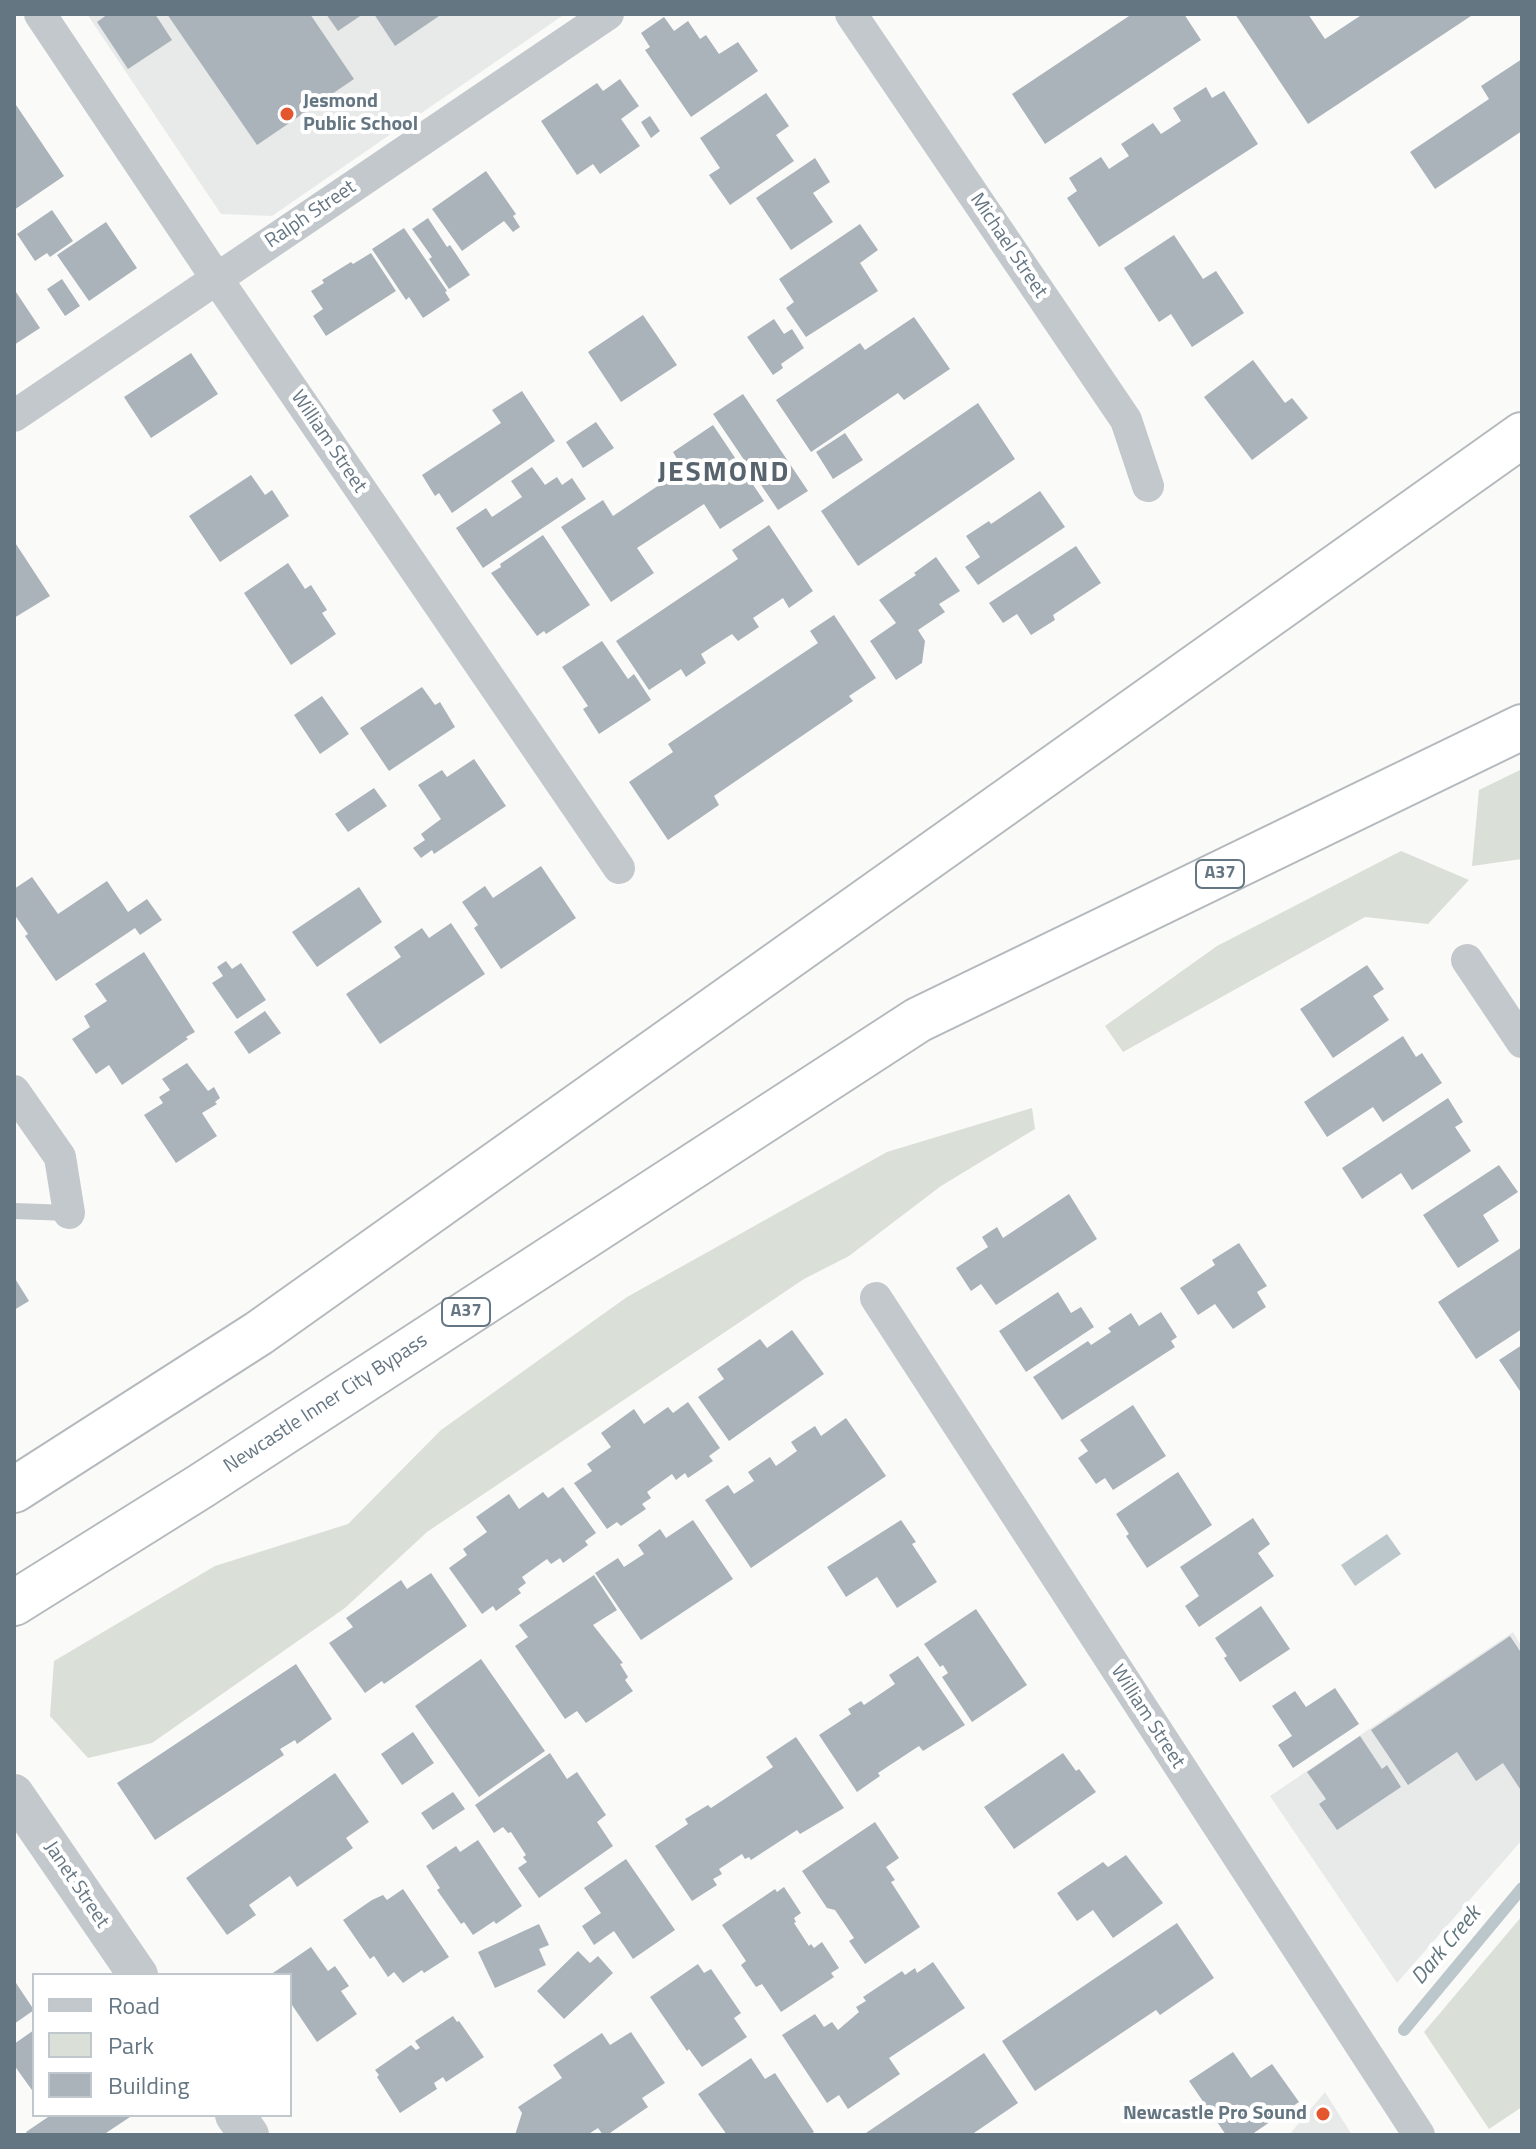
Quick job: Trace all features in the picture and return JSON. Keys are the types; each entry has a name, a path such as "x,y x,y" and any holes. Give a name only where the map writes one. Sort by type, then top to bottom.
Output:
{"highway":[{"path":"14,1490 259,1333 1522,435"},
{"name":"Newcastle Inner City Bypass","path":"14,1603 201,1486 918,1020 1522,727"}],"street":[{"name":"William Street","path":"40,14 619,868"},
{"name":"Ralph Street","path":"14,416 608,14"},
{"name":"Michael Street","path":"851,14 1126,420 1148,486"},
{"path":"1467,960 1522,1042"},
{"path":"14,1091 60,1157 69,1213"},
{"name":"William Street","path":"876,1298 1419,2135"},
{"name":"Janet Street","path":"14,1794 137,1973"},
{"path":"236,2117 249,2135"}],"lane":[{"path":"14,1211 69,1213"}],"shaded area":[{"name":"Jesmond Public School","path":"87,14 565,14 272,216 221,214"},
{"path":"1387,1534 1401,1554 1355,1586 1341,1565"},
{"path":"1513,1632 1522,1647 1522,1840 1397,1983 1270,1796"},
{"name":"Newcastle Pro Sound","path":"1325,2092 1352,2135 1289,2135"}],"green space":[{"path":"1522,769 1522,859 1472,866 1479,790"},
{"path":"1401,851 1469,880 1428,924 1365,917 1123,1052 1105,1026 1217,946"},
{"path":"1032,1108 1035,1129 941,1186 849,1256 804,1279 427,1532 345,1608 152,1743 88,1758 50,1716 54,1661 215,1566 348,1524 441,1430 627,1297 887,1152"},
{"path":"1522,1916 1522,2107 1489,2129 1424,2032"}],"building":[{"path":"108,14 155,14 172,40 128,69 97,22"},
{"path":"167,14 310,14 354,79 257,145"},
{"path":"326,14 363,14 338,31"},
{"path":"374,14 442,14 395,46"},
{"path":"1132,14 1184,14 1201,40 1045,144 1012,94"},
{"path":"1235,14 1308,14 1325,39 1363,14 1474,14 1308,124"},
{"path":"664,17 674,31 688,21 700,39 706,35 719,54 738,42 758,71 691,117 645,50 650,47 641,33"},
{"path":"1522,59 1522,131 1435,189 1410,152 1489,99 1481,86"},
{"path":"620,79 639,106 621,119 640,146 600,174 593,164 577,175 541,121 597,83 603,91"},
{"path":"1206,87 1212,98 1224,91 1258,144 1099,247 1067,198 1077,191 1069,178 1101,157 1109,169 1129,156 1121,144 1153,123 1161,134 1181,121 1173,108"},
{"path":"766,93 789,126 776,135 794,161 730,205 709,175 720,168 700,138"},
{"path":"14,102 64,176 14,210"},
{"path":"650,116 660,131 651,138 641,122"},
{"path":"815,158 830,182 813,193 833,222 791,250 756,198"},
{"path":"486,171 516,214 513,216 520,227 513,232 504,221 462,251 432,209"},
{"path":"52,210 73,241 50,257 47,253 35,261 17,234"},
{"path":"428,218 470,275 449,289 412,229"},
{"path":"106,222 137,268 89,301 57,255"},
{"path":"860,224 878,250 860,263 878,291 806,337 786,308 794,302 779,279"},
{"path":"404,228 450,300 423,318 409,297 406,300 372,249"},
{"path":"1174,235 1203,279 1216,271 1244,313 1192,347 1171,314 1159,322 1124,268"},
{"path":"371,253 396,291 326,336 313,316 323,309 311,291 324,283 322,280"},
{"path":"62,279 80,306 65,316 47,289"},
{"path":"14,289 40,328 14,345"},
{"path":"643,315 677,365 621,402 588,352"},
{"path":"914,317 950,369 904,400 898,393 811,452 776,400 860,343 865,350"},
{"path":"774,319 784,334 792,329 804,348 781,364 783,368 773,375 747,337"},
{"path":"191,353 218,394 151,438 124,397"},
{"path":"1253,360 1285,403 1292,398 1308,418 1252,460 1204,397"},
{"path":"522,391 555,441 452,513 439,493 435,496 422,475 501,423 492,410"},
{"path":"743,394 808,491 778,510 713,414"},
{"path":"978,403 1015,459 858,566 821,511"},
{"path":"596,422 614,448 583,468 566,442"},
{"path":"713,425 764,501 720,529 704,504 637,548 654,573 611,602 561,527 603,500 613,516 683,469 673,452"},
{"path":"845,433 863,460 833,479 816,452"},
{"path":"532,467 545,485 557,477 562,485 572,478 586,499 483,568 456,528 486,508 492,517 522,497 511,481"},
{"path":"251,475 265,495 272,490 289,516 220,562 189,516"},
{"path":"1040,491 1065,527 978,585 965,567 980,557 966,536 989,521 991,524"},
{"path":"769,525 813,591 789,608 783,598 753,618 759,627 738,641 732,634 701,654 706,663 686,677 681,669 649,690 616,641 738,559 732,550"},
{"path":"543,535 590,605 546,634 544,631 537,636 491,573"},
{"path":"14,541 50,596 14,618"},
{"path":"1076,546 1101,583 1053,615 1055,620 1031,635 1017,614 1003,623 989,603"},
{"path":"936,557 960,591 939,604 945,612 918,630 925,641 922,663 896,680 870,641 896,623 879,600"},
{"path":"288,563 305,589 311,585 327,610 322,613 336,634 291,665 244,593"},
{"path":"834,615 876,678 849,696 853,701 714,796 719,805 668,840 629,782 673,752 668,744 818,643 810,631"},
{"path":"602,641 628,679 634,674 651,700 599,734 583,709 588,706 562,667"},
{"path":"422,687 435,705 440,702 455,727 389,771 360,728"},
{"path":"322,696 349,734 320,754 294,715"},
{"path":"474,759 506,806 434,854 432,850 421,858 413,848 425,840 421,834 441,819 418,785 442,770 447,777"},
{"path":"374,788 387,806 348,832 335,814"},
{"path":"541,866 576,918 501,969 474,928 478,925 462,902 485,886 493,898"},
{"path":"32,877 58,914 107,881 128,912 147,899 162,920 140,935 135,928 56,981 14,914 14,889"},
{"path":"359,887 382,922 317,967 292,932"},
{"path":"451,923 485,974 380,1044 346,994 401,957 394,947 422,928 429,938"},
{"path":"144,952 195,1032 122,1085 109,1065 96,1074 72,1039 90,1027 84,1016 107,1001 95,984"},
{"path":"226,961 232,969 241,963 266,1000 237,1019 212,983 223,976 217,967"},
{"path":"1367,965 1384,989 1373,996 1389,1020 1333,1058 1300,1009"},
{"path":"265,1011 281,1033 249,1054 234,1032"},
{"path":"1403,1036 1416,1057 1422,1053 1442,1083 1383,1122 1373,1107 1327,1137 1304,1102"},
{"path":"187,1063 208,1091 214,1087 220,1098 215,1102 217,1104 202,1113 217,1136 176,1163 144,1115 163,1103 159,1097 170,1090 162,1079"},
{"path":"1448,1098 1463,1122 1455,1127 1471,1151 1412,1190 1401,1173 1362,1199 1342,1168"},
{"path":"1499,1165 1518,1192 1483,1215 1499,1241 1458,1268 1423,1215"},
{"path":"1069,1194 1097,1239 996,1305 981,1284 971,1291 956,1268 988,1247 982,1237 997,1227 1003,1238"},
{"path":"1239,1243 1267,1286 1257,1292 1266,1307 1233,1329 1215,1304 1198,1315 1180,1288 1215,1265 1212,1260"},
{"path":"1522,1247 1522,1329 1476,1359 1438,1302"},
{"path":"14,1277 29,1301 14,1310"},
{"path":"1058,1292 1071,1313 1081,1307 1094,1327 1026,1372 999,1331"},
{"path":"1161,1312 1177,1337 1171,1341 1175,1347 1062,1420 1033,1377 1088,1341 1091,1345 1111,1332 1108,1328 1131,1313 1139,1326"},
{"path":"792,1330 824,1374 729,1441 698,1397 724,1379 717,1369 760,1339 767,1348"},
{"path":"1522,1345 1522,1394 1499,1360"},
{"path":"688,1402 720,1448 709,1456 713,1461 688,1478 685,1473 676,1480 672,1474 647,1492 651,1498 642,1504 646,1509 621,1526 617,1522 607,1529 574,1483 592,1471 587,1464 611,1447 601,1433 634,1409 644,1424 668,1407 673,1413"},
{"path":"1133,1405 1166,1456 1113,1490 1105,1478 1096,1484 1078,1458 1088,1451 1080,1440"},
{"path":"846,1418 886,1476 751,1568 705,1500 728,1485 734,1494 754,1481 748,1472 770,1457 776,1466 797,1451 791,1442 815,1426 821,1436"},
{"path":"1178,1472 1212,1525 1147,1568 1116,1514"},
{"path":"563,1487 596,1533 585,1541 588,1545 563,1563 560,1558 551,1564 547,1559 522,1577 526,1583 518,1589 521,1593 496,1611 493,1606 482,1614 449,1568 467,1555 463,1549 487,1532 476,1517 509,1494 519,1509 543,1492 548,1498"},
{"path":"1253,1518 1270,1544 1258,1553 1274,1576 1199,1627 1185,1606 1199,1596 1180,1567"},
{"path":"693,1520 733,1579 641,1640 595,1573 618,1558 624,1567 644,1554 638,1545 660,1529 666,1538"},
{"path":"901,1520 916,1542 912,1544 937,1582 897,1608 877,1577 846,1597 827,1567"},
{"path":"431,1573 467,1626 384,1684 382,1681 365,1693 329,1643 353,1627 346,1618 401,1580 407,1589"},
{"path":"594,1575 617,1610 593,1625 623,1663 620,1664 628,1677 625,1680 633,1691 586,1723 577,1711 565,1719 515,1646 528,1637 519,1625"},
{"path":"1261,1606 1290,1649 1240,1682 1215,1638"},
{"path":"976,1609 1027,1685 972,1722 942,1677 948,1673 924,1644"},
{"path":"1510,1636 1522,1654 1522,1792 1503,1763 1476,1781 1457,1752 1408,1785 1371,1730"},
{"path":"918,1656 965,1725 923,1751 919,1746 878,1773 880,1776 857,1792 819,1735 851,1714 848,1709 861,1701 864,1705 895,1684 889,1675"},
{"path":"481,1659 545,1751 479,1797 415,1706"},
{"path":"296,1664 332,1719 297,1744 295,1740 280,1749 284,1755 155,1840 117,1783"},
{"path":"1335,1688 1359,1724 1293,1768 1278,1745 1292,1736 1272,1706 1295,1691 1306,1707"},
{"path":"413,1732 434,1763 402,1785 381,1754"},
{"path":"1360,1736 1382,1769 1387,1765 1401,1787 1337,1830 1319,1804 1326,1799 1307,1772"},
{"path":"796,1737 844,1808 800,1834 797,1830 751,1860 749,1857 745,1859 742,1854 719,1869 722,1874 713,1879 717,1885 692,1901 655,1846 688,1824 685,1819 708,1805 711,1808 773,1767 766,1757"},
{"path":"550,1753 567,1779 577,1772 606,1815 597,1822 613,1846 539,1898 518,1868 527,1862 523,1857 526,1855 511,1832 508,1833 503,1827 494,1833 475,1805"},
{"path":"1063,1753 1096,1792 1014,1849 984,1807"},
{"path":"335,1773 369,1822 346,1838 353,1848 297,1887 290,1876 249,1905 256,1915 227,1935 186,1878"},
{"path":"453,1792 465,1809 433,1830 421,1813"},
{"path":"875,1822 899,1858 886,1867 895,1880 891,1882 920,1927 865,1964 849,1941 854,1938 835,1910 827,1908 802,1871"},
{"path":"478,1840 522,1906 473,1935 464,1922 461,1924 437,1890 440,1888 426,1866 456,1846 460,1852"},
{"path":"1126,1855 1163,1903 1113,1938 1093,1910 1077,1921 1057,1893 1103,1862 1108,1867"},
{"path":"626,1859 675,1930 633,1959 614,1931 594,1945 582,1926 601,1913 584,1888"},
{"path":"784,1887 801,1913 794,1918 794,1923 809,1946 811,1944 814,1948 822,1942 839,1968 831,1973 834,1977 781,2012 762,1984 756,1987 741,1965 746,1961 722,1925 775,1889 777,1892"},
{"path":"403,1889 449,1957 403,1983 394,1972 388,1977 374,1956 370,1959 343,1920 372,1900 383,1895 387,1900"},
{"path":"1177,1923 1214,1978 1160,2015 1156,2010 1035,2091 1002,2041"},
{"path":"539,1924 549,1945 539,1949 546,1965 495,1988 478,1952"},
{"path":"311,1947 328,1971 335,1966 349,1986 341,1991 357,2014 317,2042 292,2005 292,1973 273,1973"},
{"path":"578,1951 590,1963 598,1956 613,1973 564,2019 537,1991"},
{"path":"933,1962 965,2008 889,2058 900,2074 848,2109 839,2095 827,2103 782,2035 815,2014 824,2027 832,2022 838,2030 859,2012 856,2007 866,2001 863,1997 902,1971 905,1975 915,1968 917,1973"},
{"path":"698,1964 704,1973 711,1969 741,2013 734,2018 747,2037 702,2067 689,2049 687,2051 650,1997"},
{"path":"14,1980 32,2011 14,2024"},
{"path":"453,2016 484,2057 446,2082 443,2077 434,2083 437,2089 400,2113 375,2070 411,2045 416,2050 420,2048 415,2041"},
{"path":"32,2031 32,2090 14,2065 14,2044"},
{"path":"631,2032 665,2083 642,2098 648,2107 607,2135 603,2135 598,2128 587,2135 515,2135 522,2113 518,2107 562,2078 553,2065 602,2033 610,2045"},
{"path":"1233,2052 1251,2078 1272,2064 1299,2102 1251,2135 1226,2135 1189,2081"},
{"path":"984,2053 1018,2103 971,2135 863,2135"},
{"path":"751,2058 765,2079 775,2073 814,2132 809,2135 727,2135 698,2094"},
{"path":"48,2117 130,2117 103,2135 28,2135 26,2132"}],"waterway":[{"name":"Dark Creek","path":"1404,2030 1522,1888"}],"place":[{"name":"Jesmond Public School","path":"287,114"},
{"name":"Newcastle Pro Sound","path":"1323,2114"}],"district":[{"name":"JESMOND","path":"724,474"}]}
